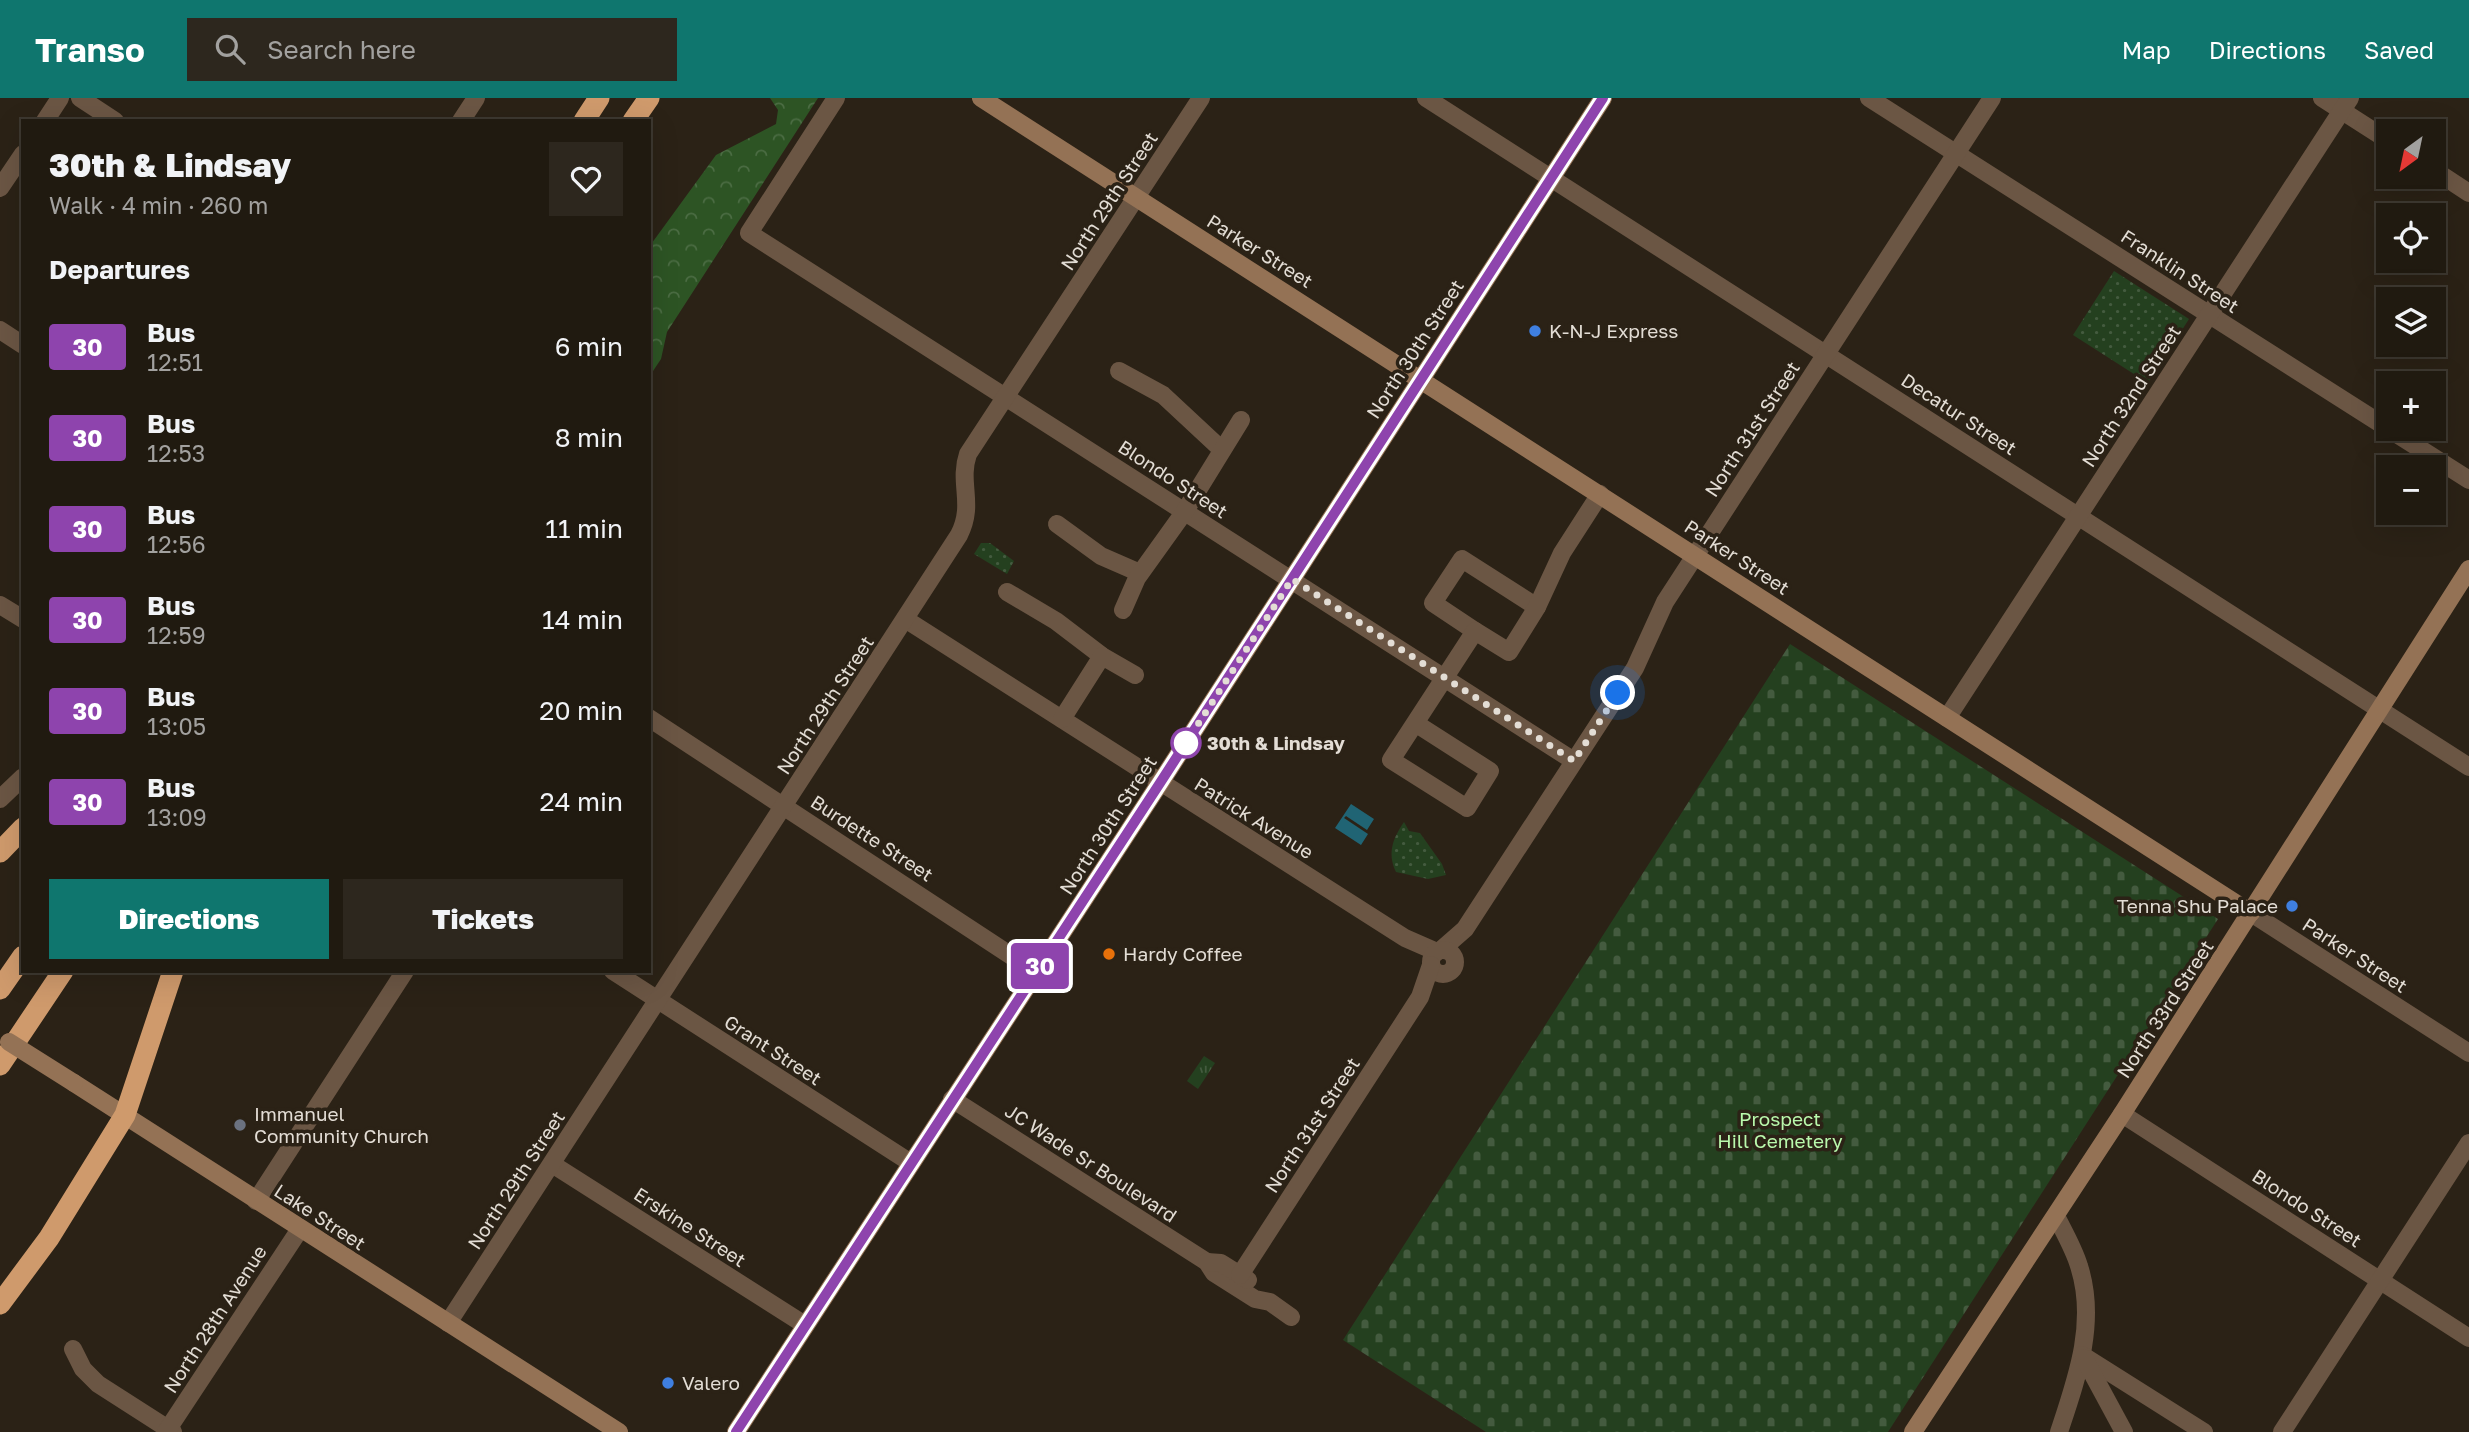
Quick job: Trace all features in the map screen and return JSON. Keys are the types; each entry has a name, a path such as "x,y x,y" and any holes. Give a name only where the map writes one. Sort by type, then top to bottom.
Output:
{"highway":[{"path":"585,119 599,98"},
{"path":"635,119 649,98"},
{"path":"0,852 21,830"},
{"path":"0,989 21,959"},
{"path":"0,1065 62,973"},
{"path":"0,1304 49,1238 125,1115 172,973"}],"street":[{"path":"46,119 60,98"},
{"path":"80,98 112,119"},
{"path":"462,119 476,98"},
{"name":"Blondo Street","path":"836,98 749,233 1574,761"},
{"name":"Parker Street","path":"981,98 2469,1053"},
{"name":"North 29th Street","path":"448,1324 963,528 968,511 966,461 973,445 1200,98"},
{"name":"Decatur Street","path":"1426,98 2469,766"},
{"name":"North 30th Street","path":"736,1432 1603,98"},
{"name":"Franklin Street","path":"1869,98 2469,480"},
{"name":"North 31st Street","path":"1240,1275 1420,997 1440,961 1465,929 1637,664 1661,610 1992,98"},
{"path":"2322,98 2346,104 2376,130"},
{"name":"North 32nd Street","path":"1947,718 2346,104"},
{"path":"0,188 21,157"},
{"path":"2446,178 2469,192"},
{"path":"0,330 21,344"},
{"path":"1119,371 1163,395 1221,449"},
{"path":"1123,610 1140,573 1185,511 1241,420"},
{"path":"1537,607 1462,559 1433,603 1509,652 1537,607 1562,553 1600,494"},
{"path":"1057,524 1101,556 1140,573"},
{"name":"North 33rd Street","path":"1913,1432 2122,1114 2469,569"},
{"path":"1007,592 1056,621 1102,656 1135,675"},
{"path":"0,605 21,618"},
{"name":"Patrick Avenue","path":"905,619 1440,961"},
{"path":"1415,723 1490,771 1466,808 1391,760 1415,723 1475,631"},
{"path":"1062,719 1102,656"},
{"name":"Burdette Street","path":"651,719 1036,972"},
{"path":"0,799 21,779"},
{"path":"256,1201 404,973"},
{"name":"Grant Street","path":"616,973 911,1163"},
{"name":"Lake Street","path":"0,1036 619,1432"},
{"name":"JC Wade Sr Boulevard","path":"953,1099 1207,1262 1214,1273 1255,1299 1270,1302"},
{"name":"Blondo Street","path":"2122,1114 2469,1338"},
{"path":"2281,1432 2469,1143"},
{"name":"Erskine Street","path":"552,1164 805,1325"},
{"path":"2056,1216 2075,1254 2084,1283 2087,1320 2082,1355 2059,1432"},
{"name":"North 28th Avenue","path":"169,1431 300,1229"},
{"name":"JC Wade Sr Boulevard","path":"1207,1262 1219,1262 1263,1290 1270,1302 1291,1317"},
{"path":"73,1349 83,1369 95,1381 169,1431"},
{"path":"2082,1355 2124,1432"},
{"path":"2082,1355 2204,1432"}],"green space":[{"path":"770,98 818,98 667,332 661,359 651,374 651,244 716,155 776,124 778,110"},
{"path":"2114,271 2189,319 2148,383 2073,335"},
{"path":"981,543 990,543 1014,561 1007,574 974,554"},
{"name":"Prospect Hill Cemetery","path":"1790,644 2218,919 1888,1432 1486,1432 1343,1340"},
{"path":"1404,822 1409,831 1420,833 1442,864 1446,875 1428,879 1396,872 1392,846"},
{"path":"1204,1056 1215,1063 1198,1089 1187,1081"}],"water":[{"path":"1351,804 1374,819 1367,830 1346,816 1344,818 1368,834 1361,845 1335,828"}],"bus line":[{"name":"30","path":"736,1432 1603,98"}],"place":[{"name":"K-N-J Express","path":"1535,331"},
{"name":"30th & Lindsay","path":"1186,743"},
{"name":"Tenna Shu Palace","path":"2292,906"},
{"name":"Hardy Coffee","path":"1109,954"},
{"name":"Immanuel Community Church","path":"240,1125"},
{"name":"Valero","path":"668,1383"}],"route":[{"path":"1186,743 1182,749 1292,579 1574,761 1618,693"}]}
